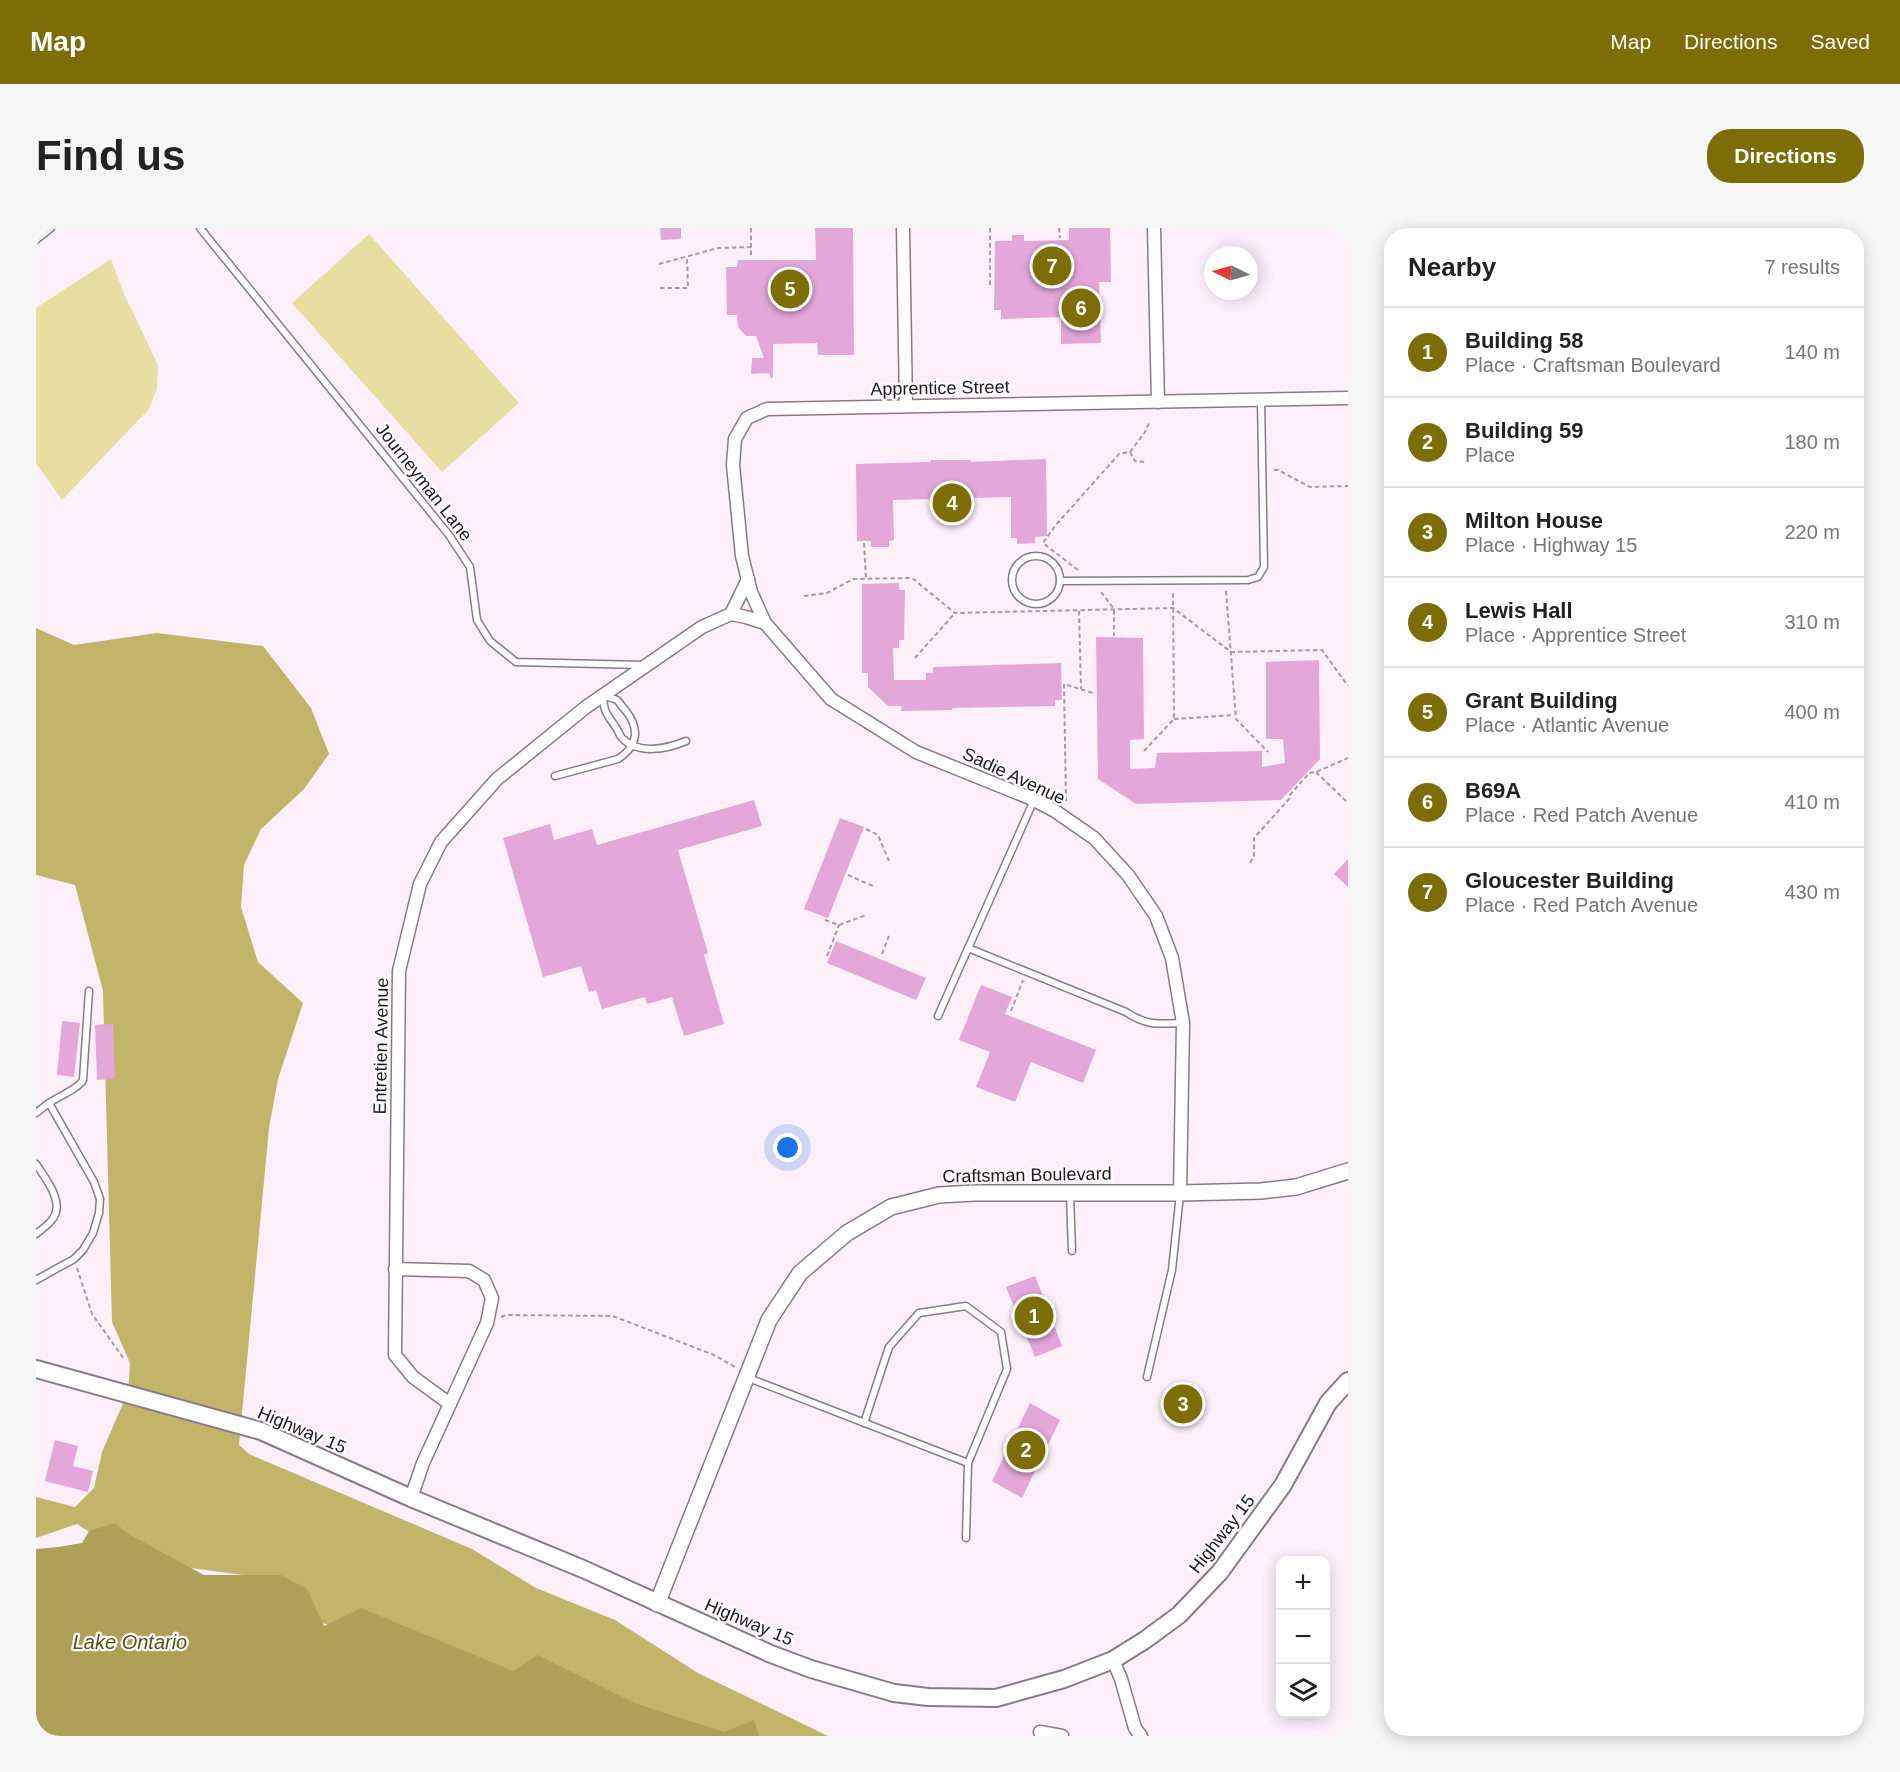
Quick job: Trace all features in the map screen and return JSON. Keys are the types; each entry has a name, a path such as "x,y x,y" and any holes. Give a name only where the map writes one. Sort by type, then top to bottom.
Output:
{"main road":[{"name":"Highway 15","path":"36,1369 261,1431 411,1498 583,1569 657,1604 811,1668 894,1693 996,1698 1064,1679 1113,1660 1179,1615 1221,1572 1284,1485 1328,1403 1348,1381"}],"street":[{"path":"903,228 906,406"},
{"path":"1154,228 1158,402"},
{"name":"Apprentice Street","path":"765,623 741,556 733,465 735,439 747,418 767,410 1348,398"},
{"path":"748,579 731,614 746,616 765,623"},
{"name":"Entretien Avenue","path":"450,1404 413,1377 395,1355 399,971 420,884 441,842 497,779 603,696 702,627 731,614"},
{"name":"Sadie Avenue","path":"765,623 831,699 916,752 1034,800 1094,838 1121,867 1155,916 1172,958 1183,1023 1180,1193"},
{"name":"Craftsman Boulevard","path":"657,1604 740,1372 800,1273 847,1233 864,1222 891,1207 939,1196 974,1193 1251,1191 1296,1187 1348,1171"},
{"path":"395,1269 470,1271 484,1280 492,1298 487,1323 423,1463 411,1498"},
{"path":"1113,1660 1135,1728 1141,1736"},
{"path":"1040,1732 1062,1736"}],"lane":[{"path":"36,240 51,228"},
{"name":"Journeyman Lane","path":"200,228 449,535 470,567 477,620 490,641 516,662 646,666"},
{"path":"1060,581 1248,580 1258,577 1264,567 1261,400"},
{"path":"1036,555 1046,557 1054,563 1059,571 1060,581 1059,588 1049,600 1032,604 1015,592 1012,582 1013,572 1018,563 1036,555"},
{"path":"555,776 618,759 632,746 636,732 631,718 617,701 603,696 604,712 621,737 632,746 662,748 686,741"},
{"path":"938,1016 1034,800"},
{"path":"968,948 1126,1012 1140,1022 1183,1023"},
{"path":"36,1113 66,1091 77,1088 83,1080 89,991"},
{"path":"36,1280 74,1260 93,1233 99,1213 100,1199 94,1182 49,1103"},
{"path":"36,1164 52,1188 56,1203 52,1221 36,1234"},
{"path":"1070,1193 1072,1251"},
{"path":"1147,1377 1172,1270 1180,1193"},
{"path":"864,1423 889,1347 919,1313 966,1306 1001,1332 1007,1369 968,1463 966,1538"},
{"path":"740,1372 968,1463"}],"path":[{"path":"751,228 751,257"},
{"path":"990,228 990,288"},
{"path":"1059,228 1060,238"},
{"path":"659,264 718,248 751,248"},
{"path":"660,288 688,288 687,256"},
{"path":"1114,636 1114,609 1098,589 1095,580 1085,576 1043,543 1055,526 1119,454 1130,452 1149,423"},
{"path":"1130,452 1135,462 1147,462"},
{"path":"1262,471 1278,470 1310,487 1348,486"},
{"path":"864,543 866,579"},
{"path":"804,596 827,593 853,579 881,581 912,578 956,613 1173,608 1231,652 1322,650 1348,686"},
{"path":"1173,580 1174,719"},
{"path":"1225,580 1235,715 1236,719 1268,752"},
{"path":"1079,610 1081,689"},
{"path":"915,658 956,613"},
{"path":"1066,819 1064,684 1094,693"},
{"path":"1144,751 1174,719 1235,715"},
{"path":"1250,863 1254,856 1254,838 1310,773 1348,758"},
{"path":"1316,772 1348,802"},
{"path":"867,829 878,835 890,861"},
{"path":"848,875 873,886"},
{"path":"825,920 839,926 866,915"},
{"path":"827,956 839,926"},
{"path":"882,954 890,933"},
{"path":"1011,1011 1027,972"},
{"path":"74,1260 92,1314 124,1359"},
{"path":"487,1323 506,1315 612,1316 714,1355 740,1372"}],"shaded area":[{"path":"369,234 519,403 442,472 292,303"},
{"path":"111,259 125,296 158,365 157,388 149,409 62,500 36,463 36,308"},
{"path":"36,628 74,645 157,633 263,646 311,708 329,754 304,789 261,829 244,865 241,907 258,962 303,1003 278,1079 269,1128 239,1445 249,1454 472,1549 536,1588 615,1620 698,1673 828,1736 671,1736 376,1636 305,1619 257,1577 161,1564 103,1541 77,1524 36,1538 36,1497 75,1507 94,1488 102,1452 128,1392 130,1363 112,1322 103,991 75,885 36,875"}],"water":[{"name":"Lake Ontario","path":"115,1523 130,1535 204,1575 281,1575 307,1589 324,1626 361,1608 513,1671 537,1655 637,1704 724,1732 754,1720 759,1736 36,1736 36,1549 82,1543 89,1531"}],"building":[{"path":"660,228 681,228 681,239 661,240"},
{"path":"815,228 853,228 854,355 818,355 817,343 773,344 773,378 769,373 751,374 752,358 764,358 756,336 746,336 738,327 737,315 727,315 726,267 737,267 738,260 816,260"},
{"path":"1069,228 1110,228 1111,282 1099,282 1101,343 1061,344 1061,317 1001,319 1001,310 994,310 995,241 1012,241 1012,235 1024,235 1024,241 1069,240"},
{"path":"1046,459 1047,536 1035,537 1035,543 1017,544 1017,538 1011,538 1011,497 971,498 971,514 933,515 933,499 893,500 894,540 889,541 889,547 871,547 871,541 857,541 856,464 931,462 931,460 971,460 971,462"},
{"path":"899,583 899,590 905,590 904,640 899,640 899,648 893,648 894,680 926,680 926,673 933,673 933,667 1061,663 1062,700 1055,700 1055,706 952,708 952,710 901,711 902,706 888,706 868,687 868,673 862,673 862,584"},
{"path":"1096,637 1143,638 1144,739 1130,740 1130,769 1155,768 1157,753 1262,751 1262,767 1285,763 1283,739 1266,739 1266,662 1319,660 1320,759 1281,800 1136,804 1098,779"},
{"path":"754,800 762,826 678,850 708,953 704,955 724,1024 684,1036 672,997 647,1004 645,997 602,1009 596,990 589,992 581,966 543,977 503,838 550,824 554,840 592,829 597,845"},
{"path":"840,818 864,827 828,918 804,909"},
{"path":"1348,859 1348,887 1334,874"},
{"path":"836,941 926,978 916,1000 827,963"},
{"path":"981,985 1012,997 1005,1014 1096,1050 1083,1083 1031,1062 1015,1102 976,1087 990,1052 959,1040"},
{"path":"62,1021 80,1023 74,1077 57,1075"},
{"path":"113,1024 115,1079 97,1080 95,1025"},
{"path":"1035,1276 1062,1346 1035,1357 1006,1287"},
{"path":"1179,1384 1192,1386 1191,1394 1197,1395 1193,1417 1186,1415 1185,1420 1175,1419 1175,1414 1169,1412 1172,1391 1178,1392"},
{"path":"1030,1403 1060,1420 1022,1498 992,1481"},
{"path":"55,1440 78,1446 73,1466 93,1471 88,1492 45,1481"}],"place":[{"name":"Gloucester Building","path":"1052,266"},
{"name":"Grant Building","path":"790,289"},
{"name":"B69A","path":"1081,308"},
{"name":"Lewis Hall","path":"952,503"},
{"name":"Building 58","path":"1034,1316"},
{"name":"Milton House","path":"1183,1404"},
{"name":"Building 59","path":"1026,1450"}]}
